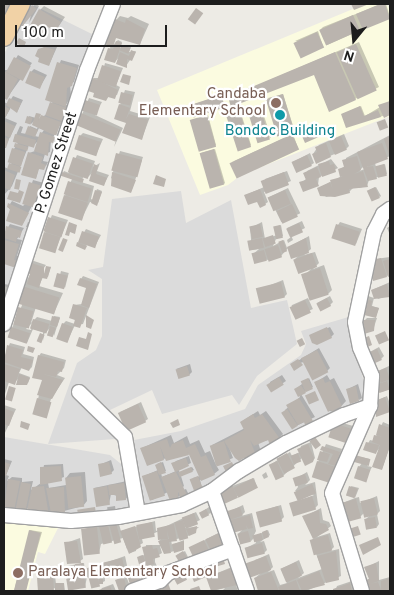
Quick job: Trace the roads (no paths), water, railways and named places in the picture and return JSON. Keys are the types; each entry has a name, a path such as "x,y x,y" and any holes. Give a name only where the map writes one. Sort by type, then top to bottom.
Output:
{"main road":[{"path":"4,37 21,4"}],"street":[{"name":"P. Gomez Street","path":"4,324 87,70 113,4"},
{"path":"362,591 332,493 370,406 372,376 360,348 355,322 374,232 383,214 390,209"},
{"path":"79,392 125,437 138,513"},
{"path":"4,516 71,521 138,513 182,505 212,491 239,471 286,443 344,415 370,406"},
{"path":"212,491 247,591"},
{"path":"132,591 160,581 168,573 233,549"}],"place":[{"name":"Candaba Elementary School","path":"276,103"},
{"name":"Bondoc Building","path":"280,115"},
{"name":"Paralaya Elementary School","path":"18,573"}]}
